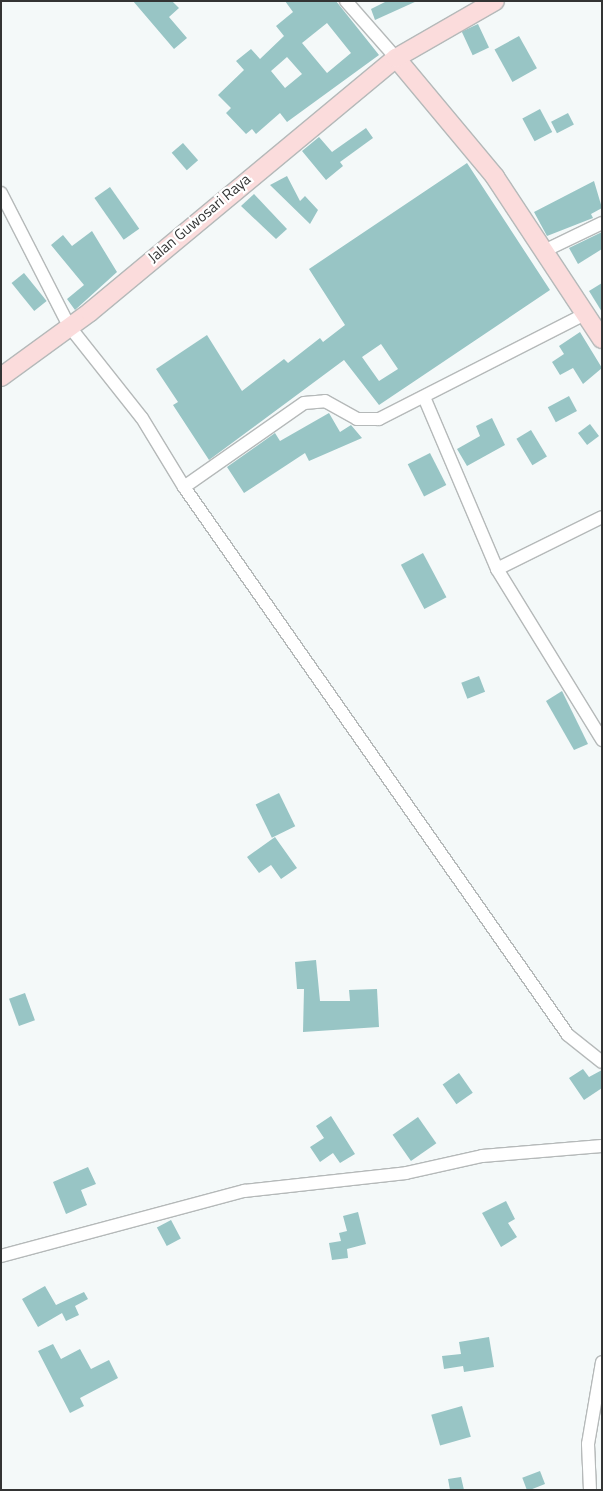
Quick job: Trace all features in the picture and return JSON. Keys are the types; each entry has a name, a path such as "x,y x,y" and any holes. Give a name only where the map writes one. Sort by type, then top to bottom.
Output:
{"street":[{"path":"346,1 495,176 546,250 602,339"},
{"name":"Jalan Guwosari Raya","path":"1,377 70,326 396,58 495,1"},
{"path":"1,193 70,326 131,402 184,487 568,1035 602,1062"},
{"path":"546,250 602,223"},
{"path":"184,487 304,403 325,401 357,419 367,420 424,397 587,313"},
{"path":"424,397 496,569 602,740"},
{"path":"496,569 602,517"},
{"path":"1,1256 244,1191 406,1173 482,1156 602,1146"},
{"path":"590,1490 588,1444 602,1362"}],"building":[{"path":"133,1 172,1 179,8 169,17 187,38 174,49"},
{"path":"285,1 336,1 379,55 287,122 280,113 256,134 252,129 246,134 226,113 231,108 218,95 244,70 236,61 251,49 260,59 284,36 276,26 293,12","holes":["327,23 351,53 327,73 302,43","287,57 302,74 285,88 271,71"]},
{"path":"387,1 417,1 375,20 371,9"},
{"path":"478,24 489,48 473,55 462,32"},
{"path":"519,36 537,68 512,82 495,50"},
{"path":"540,109 552,132 535,141 522,118"},
{"path":"568,113 574,125 557,133 551,122"},
{"path":"366,128 373,138 340,162 343,166 326,180 302,151 319,137 332,152"},
{"path":"183,143 198,160 187,170 172,153"},
{"path":"467,163 550,290 379,405 344,360 209,460 173,405 178,402 156,369 207,335 242,391 284,359 288,363 320,338 323,342 345,325 309,269","holes":["381,344 398,369 379,381 362,357"]},
{"path":"287,176 300,201 305,196 318,210 310,224 270,185"},
{"path":"594,181 602,208 591,214 593,218 547,236 534,212"},
{"path":"110,187 139,229 124,240 94,198"},
{"path":"254,194 287,229 276,239 241,206"},
{"path":"92,231 117,272 75,310 67,299 84,285 51,245 63,235 72,246"},
{"path":"602,232 602,249 578,264 569,248"},
{"path":"24,273 47,301 34,311 12,283"},
{"path":"602,283 602,312 589,291"},
{"path":"580,332 602,368 583,384 573,368 560,375 552,362 564,354 559,346"},
{"path":"569,396 577,411 556,422 548,407"},
{"path":"329,413 340,432 351,425 362,438 309,461 305,453 244,493 227,467 275,433 280,441"},
{"path":"492,418 505,445 467,466 457,449 480,436 476,426"},
{"path":"590,424 599,436 587,445 578,433"},
{"path":"531,430 547,457 532,465 516,439"},
{"path":"430,453 446,485 424,496 408,464"},
{"path":"423,553 446,597 424,609 401,565"},
{"path":"479,676 485,692 467,699 461,683"},
{"path":"562,691 588,744 574,750 546,701"},
{"path":"279,793 295,826 272,838 256,804"},
{"path":"275,837 297,868 281,879 271,865 259,873 247,857"},
{"path":"316,960 320,1001 350,1001 349,990 377,989 379,1027 303,1032 304,989 297,989 295,962"},
{"path":"25,993 35,1020 19,1026 9,999"},
{"path":"583,1069 589,1077 602,1070 602,1088 584,1100 569,1078"},
{"path":"459,1073 473,1093 456,1104 443,1084"},
{"path":"331,1116 355,1154 340,1163 333,1153 320,1162 310,1147 324,1138 316,1126"},
{"path":"418,1117 436,1143 411,1161 393,1135"},
{"path":"88,1167 96,1184 81,1190 87,1205 66,1214 53,1182"},
{"path":"506,1201 515,1219 508,1223 517,1237 501,1247 482,1213"},
{"path":"358,1212 366,1244 347,1249 348,1258 332,1260 329,1243 341,1241 339,1233 347,1231 343,1216"},
{"path":"171,1220 181,1239 167,1246 157,1228"},
{"path":"45,1286 56,1305 84,1292 88,1299 75,1306 79,1315 66,1321 62,1313 38,1327 22,1299"},
{"path":"489,1337 494,1367 464,1372 463,1366 444,1369 442,1356 461,1354 459,1342"},
{"path":"53,1344 61,1359 80,1349 91,1369 109,1360 118,1378 80,1398 84,1406 70,1413 38,1351"},
{"path":"462,1406 471,1437 440,1446 431,1415"},
{"path":"540,1471 545,1484 527,1490 522,1478"},
{"path":"461,1477 464,1490 450,1490 448,1479"}]}
